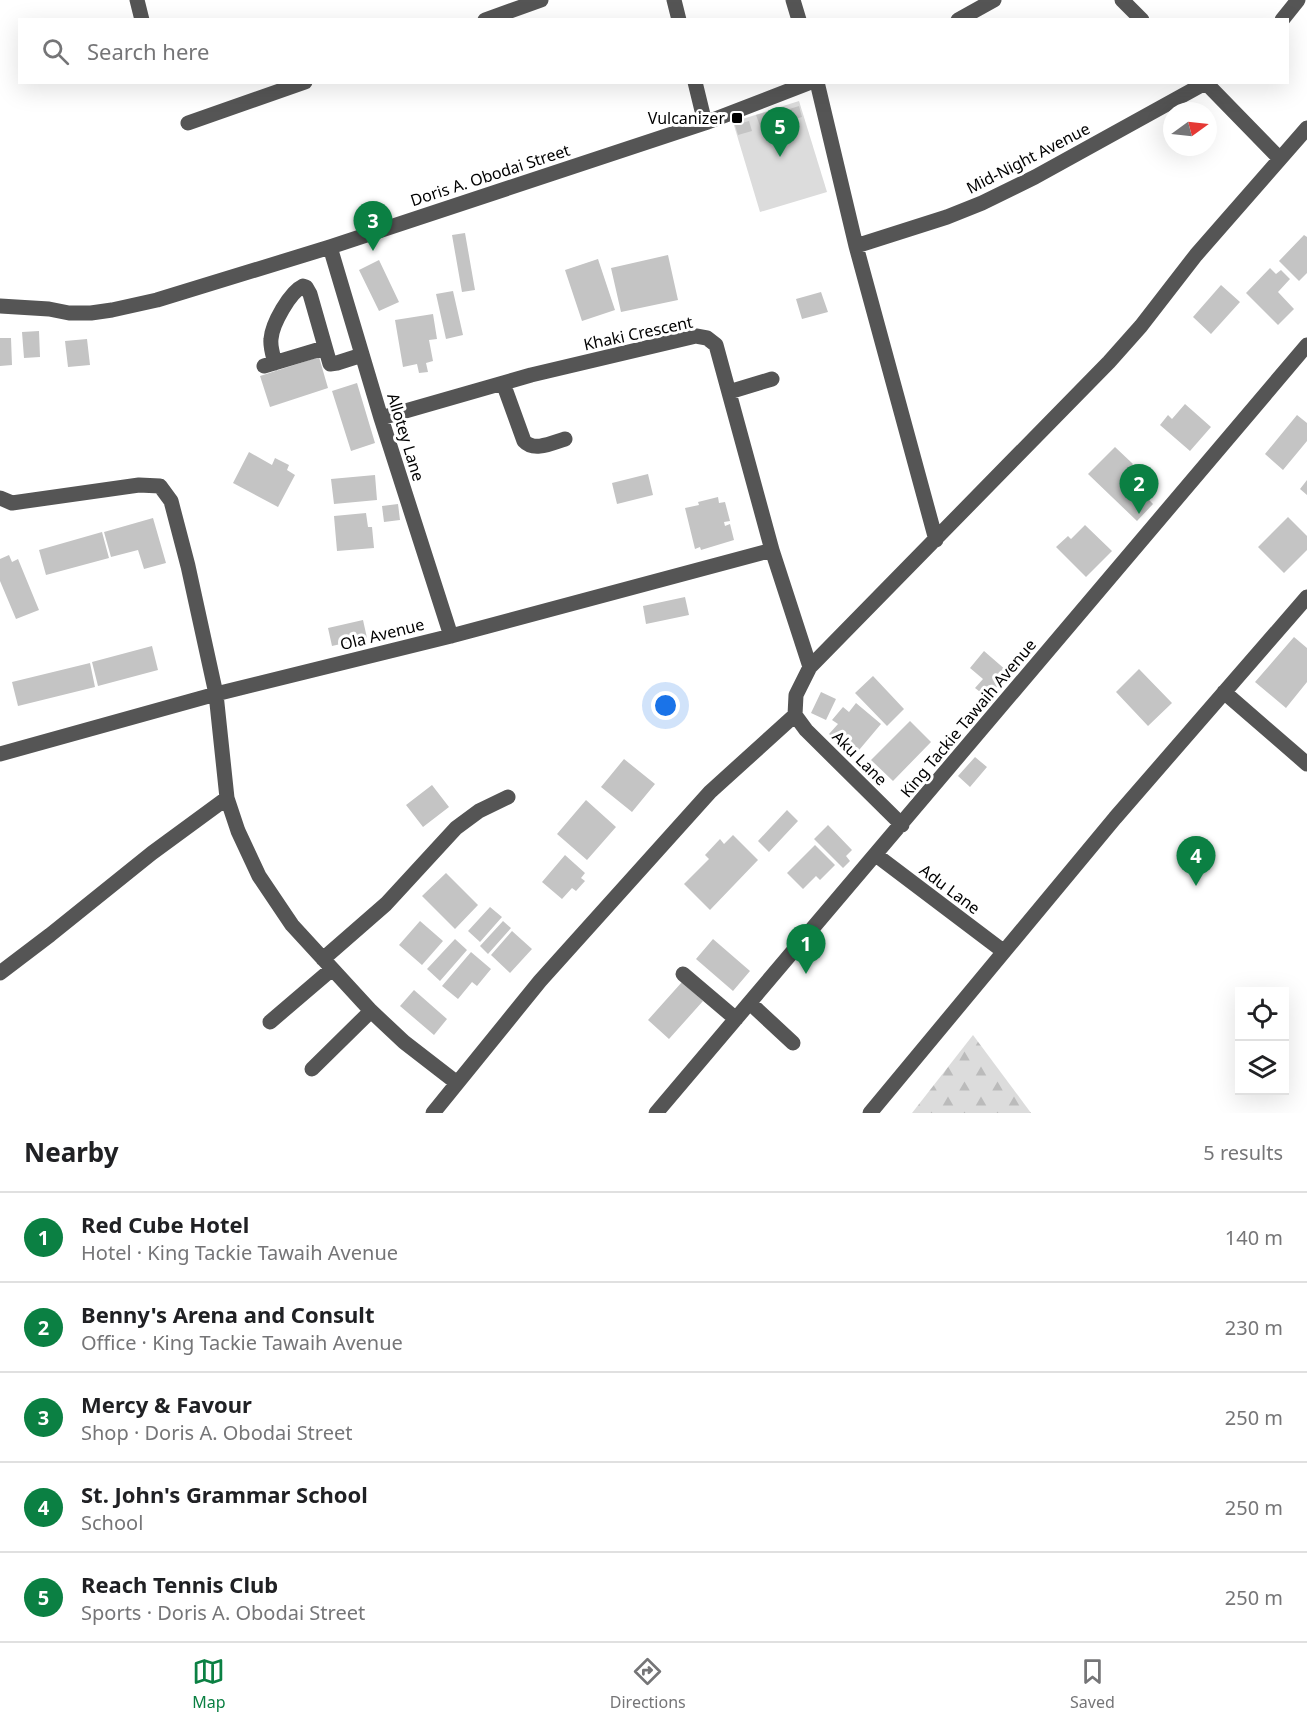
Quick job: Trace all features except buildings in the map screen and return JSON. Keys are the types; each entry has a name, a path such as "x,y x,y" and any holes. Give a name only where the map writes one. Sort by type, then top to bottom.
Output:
{"street":[{"path":"137,0 142,18"},
{"path":"491,18 541,0"},
{"path":"674,0 678,18"},
{"path":"794,0 798,18"},
{"path":"962,18 994,0"},
{"path":"1122,0 1140,18"},
{"path":"1284,18 1298,0"},
{"path":"188,123 299,84"},
{"path":"695,84 705,123"},
{"name":"Doris A. Obodai Street","path":"0,306 91,313 157,300 330,247 705,123 806,84"},
{"path":"817,84 856,246 936,540"},
{"name":"Mid-Night Avenue","path":"856,246 947,217 981,203 1035,177 1204,84"},
{"path":"1207,84 1280,159"},
{"path":"433,1113 540,981 711,792 795,715 796,695 810,667 1135,333 1196,255 1307,128"},
{"name":"Allotey Lane","path":"330,247 450,636"},
{"path":"324,348 269,365 274,326 291,297 298,288 303,286 310,294 330,364 362,355"},
{"name":"Khaki Crescent","path":"381,418 531,375 696,336 707,338 716,345 772,550 810,667"},
{"name":"King Tackie Tawaih Avenue","path":"656,1113 1307,345"},
{"path":"729,393 772,379"},
{"path":"503,383 527,445 536,447 565,439"},
{"path":"0,498 12,503 139,485 160,486 171,501 216,694 227,798 238,831 259,876 292,926 371,1011 404,1042 457,1083"},
{"name":"Ola Avenue","path":"0,754 216,694 450,636 772,550"},
{"path":"870,1113 1003,951 1307,597"},
{"path":"1224,692 1307,764"},
{"name":"Aku Lane","path":"795,715 806,730 902,825"},
{"path":"270,1022 386,904 456,828 479,811 508,797"},
{"path":"0,973 152,853 227,798"},
{"name":"Adu Lane","path":"876,855 1003,951"},
{"path":"683,974 736,1019"},
{"path":"750,1003 793,1043"},
{"path":"312,1069 371,1011"}],"green space":[{"path":"799,101 827,192 760,212 733,122"},
{"path":"973,1035 1031,1113 912,1113"}],"place":[{"name":"Vulcanizer","path":"737,118"},
{"name":"Reach Tennis Club","path":"780,157"},
{"name":"Mercy & Favour","path":"373,251"},
{"name":"Benny's Arena and Consult","path":"1139,514"},
{"name":"St. John's Grammar School","path":"1196,886"},
{"name":"Red Cube Hotel","path":"806,974"}]}
